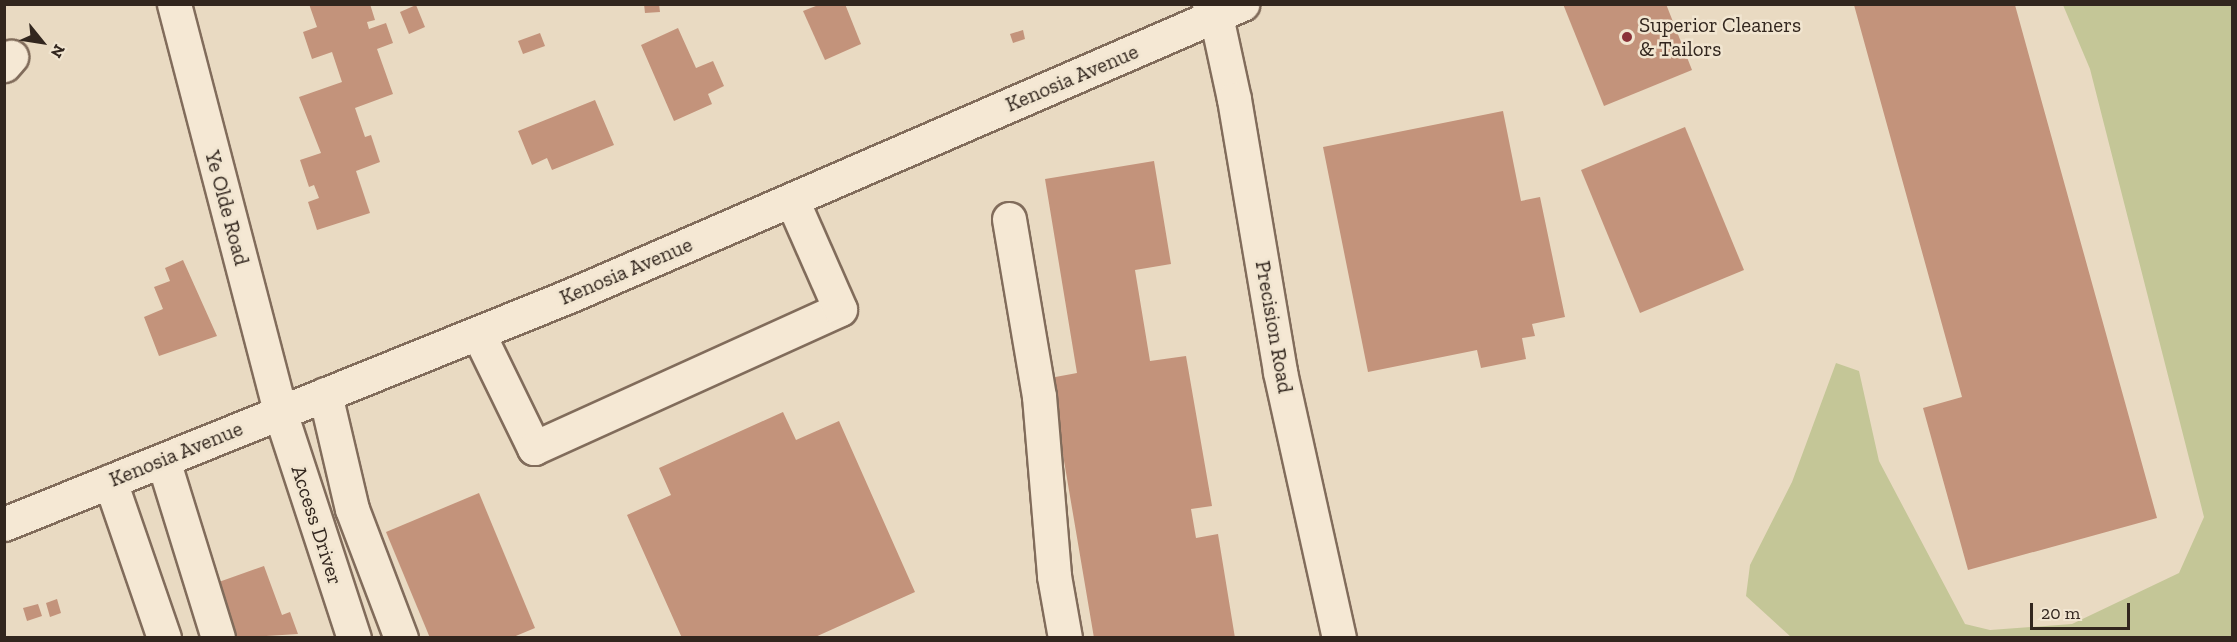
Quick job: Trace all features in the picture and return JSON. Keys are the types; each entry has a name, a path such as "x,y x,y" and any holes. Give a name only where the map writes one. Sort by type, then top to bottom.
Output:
{"street":[{"name":"Ye Olde Road","path":"174,4 280,412"},
{"name":"Kenosia Avenue","path":"4,524 478,333 792,200 1222,8"},
{"name":"Precision Road","path":"1222,8 1283,383 1339,638"},
{"path":"478,333 534,448 840,309 792,200"},
{"path":"1009,219 1039,396 1054,576 1065,638"},
{"path":"325,394 352,509 401,638"},
{"name":"Access Driver","path":"280,412 354,638"},
{"path":"163,459 218,638"},
{"path":"110,481 164,638"}],"green space":[{"path":"2063,5 2232,5 2232,637 1791,637 1746,596 1750,565 1792,482 1836,363 1859,371 1879,461 1965,624 1990,630 2072,624 2179,573 2204,517 2090,69"}],"building":[{"path":"309,4 370,4 375,20 367,22 369,29 386,23 393,43 377,49 393,94 355,108 365,137 371,135 380,162 356,171 370,213 317,230 308,202 319,198 314,185 309,187 300,160 321,153 299,97 342,82 332,52 312,59 303,32 317,27"},
{"path":"644,4 659,4 660,12 645,13"},
{"path":"821,4 845,4 861,44 825,60 803,11"},
{"name":"Superior Cleaners & Tailors","path":"1563,4 1666,4 1692,70 1604,106"},
{"path":"416,5 425,27 409,34 400,12"},
{"path":"1854,5 2015,5 2157,518 1968,570 1923,408 1962,397"},
{"path":"678,28 696,68 713,61 724,86 708,94 712,104 674,121 641,45"},
{"path":"1023,30 1025,39 1013,43 1010,34"},
{"path":"540,33 545,46 523,54 518,41"},
{"path":"595,100 614,145 552,170 547,158 532,165 518,131"},
{"path":"1503,111 1521,201 1540,197 1565,317 1532,324 1535,336 1522,338 1526,359 1481,368 1477,350 1368,372 1323,147"},
{"path":"1685,127 1744,270 1640,313 1581,170"},
{"path":"1154,161 1171,264 1135,270 1150,361 1186,356 1212,506 1191,509 1196,538 1218,534 1235,638 1094,638 1050,378 1077,373 1045,179"},
{"path":"183,260 217,336 159,356 144,317 163,309 154,287 170,281 165,268"},
{"path":"783,412 796,440 839,421 915,592 813,638 682,638 627,515 671,495 659,468"},
{"path":"479,493 535,628 511,638 430,638 386,532"},
{"path":"264,566 282,615 290,612 298,634 232,638 216,583"},
{"path":"57,599 61,613 50,617 46,603"},
{"path":"38,604 42,616 27,621 23,608"}],"place":[{"name":"Superior Cleaners & Tailors","path":"1627,37"}]}
